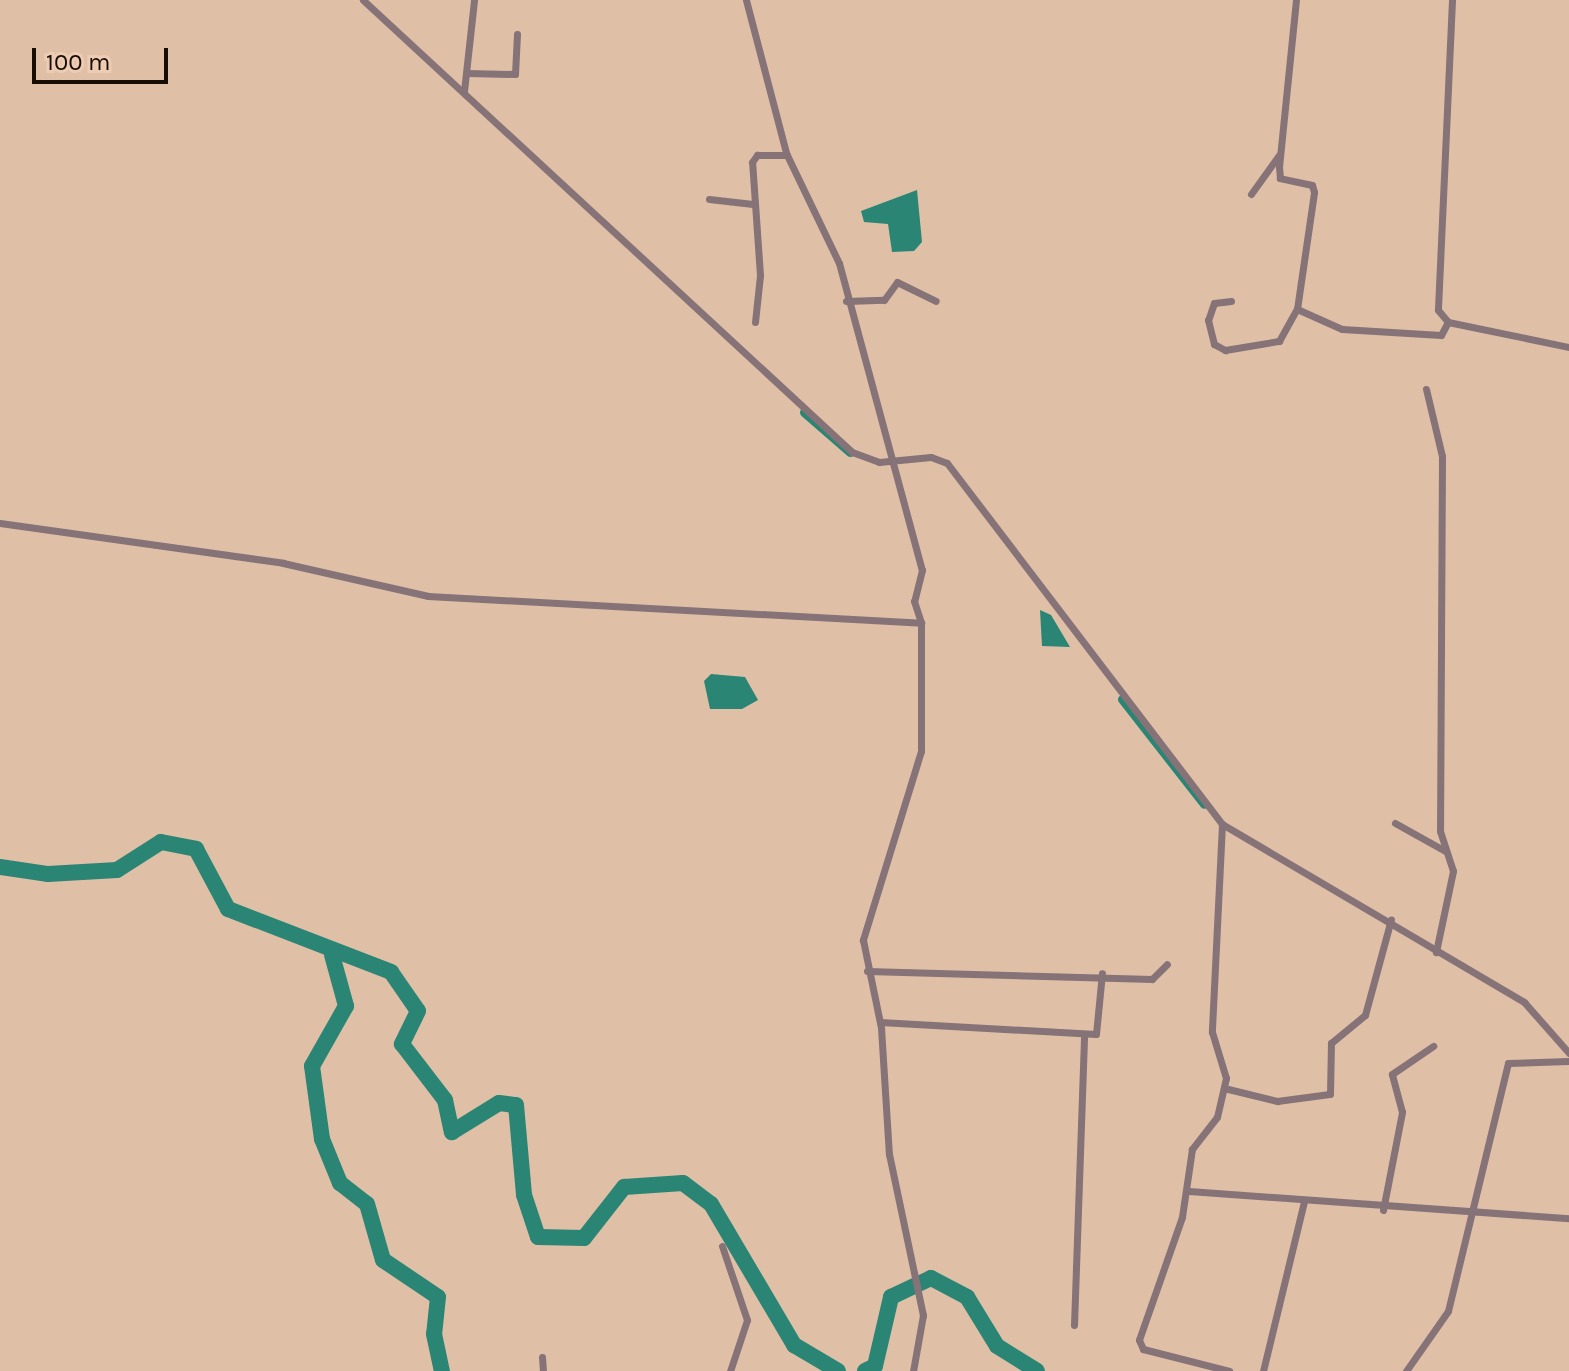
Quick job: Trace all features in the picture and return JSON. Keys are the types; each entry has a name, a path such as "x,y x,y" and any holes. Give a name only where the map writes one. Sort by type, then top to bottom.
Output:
{"street":[{"path":"363,0 466,82 852,452 890,462 931,457 947,463 1222,824 1438,946 1524,1002 1569,1053"},
{"path":"466,82 474,0"},
{"path":"746,0 787,155 831,243 920,560 914,601 921,623 921,751 866,924 867,971 880,1022 889,1154 923,1315 913,1371"},
{"path":"1231,301 1214,303 1208,320 1214,344 1225,350 1279,341 1297,309 1314,192 1280,178 1279,155 1296,0"},
{"path":"1448,322 1436,297 1452,0"},
{"path":"466,82 515,74 517,34"},
{"path":"755,322 760,275 753,204 754,157 787,155"},
{"path":"1251,194 1279,155"},
{"path":"709,199 753,204"},
{"path":"846,301 884,300 897,282 936,301"},
{"path":"1297,309 1342,329 1441,335 1448,322"},
{"path":"1448,322 1569,347"},
{"path":"1426,389 1442,456 1440,831 1452,883 1438,946"},
{"path":"0,523 269,560 428,596 921,623"},
{"path":"1395,823 1446,851"},
{"path":"1222,824 1212,1032 1224,1088 1212,1127 1192,1149 1189,1191 1140,1346 1229,1371"},
{"path":"1224,1088 1277,1101 1330,1094 1331,1043 1365,1015 1391,919"},
{"path":"867,971 1102,973 1152,979 1167,964"},
{"path":"880,1022 1084,1035 1099,1032 1102,973"},
{"path":"1074,1325 1084,1035"},
{"path":"1383,1210 1402,1112 1392,1074 1433,1046"},
{"path":"1406,1371 1445,1319 1476,1216 1508,1063 1569,1061"},
{"path":"1189,1191 1383,1210 1569,1218"},
{"path":"1263,1371 1304,1201"},
{"path":"722,1246 733,1265 735,1301 747,1320 730,1371"},
{"path":"542,1357 543,1371"}],"water":[{"path":"917,190 922,242 914,251 892,252 888,224 864,222 861,211"},
{"path":"1040,610 1051,615 1070,647 1042,646"},
{"path":"711,674 745,677 758,700 742,709 710,709 704,681"}],"waterway":[{"path":"804,412 850,452"},
{"path":"1122,699 1204,804"},
{"path":"0,867 48,874 117,870 161,842 196,849 228,909 391,972 418,1011 402,1044 445,1100 452,1132 499,1103 516,1105 524,1195 538,1237 584,1238 624,1187 683,1183 711,1204 794,1345 838,1371"},
{"path":"332,955 346,1006 312,1066 322,1139 340,1183 367,1204 383,1260 438,1297 434,1334 442,1371"},
{"path":"865,1371 875,1366 891,1297 931,1278 967,1297 997,1346 1037,1371"}]}
